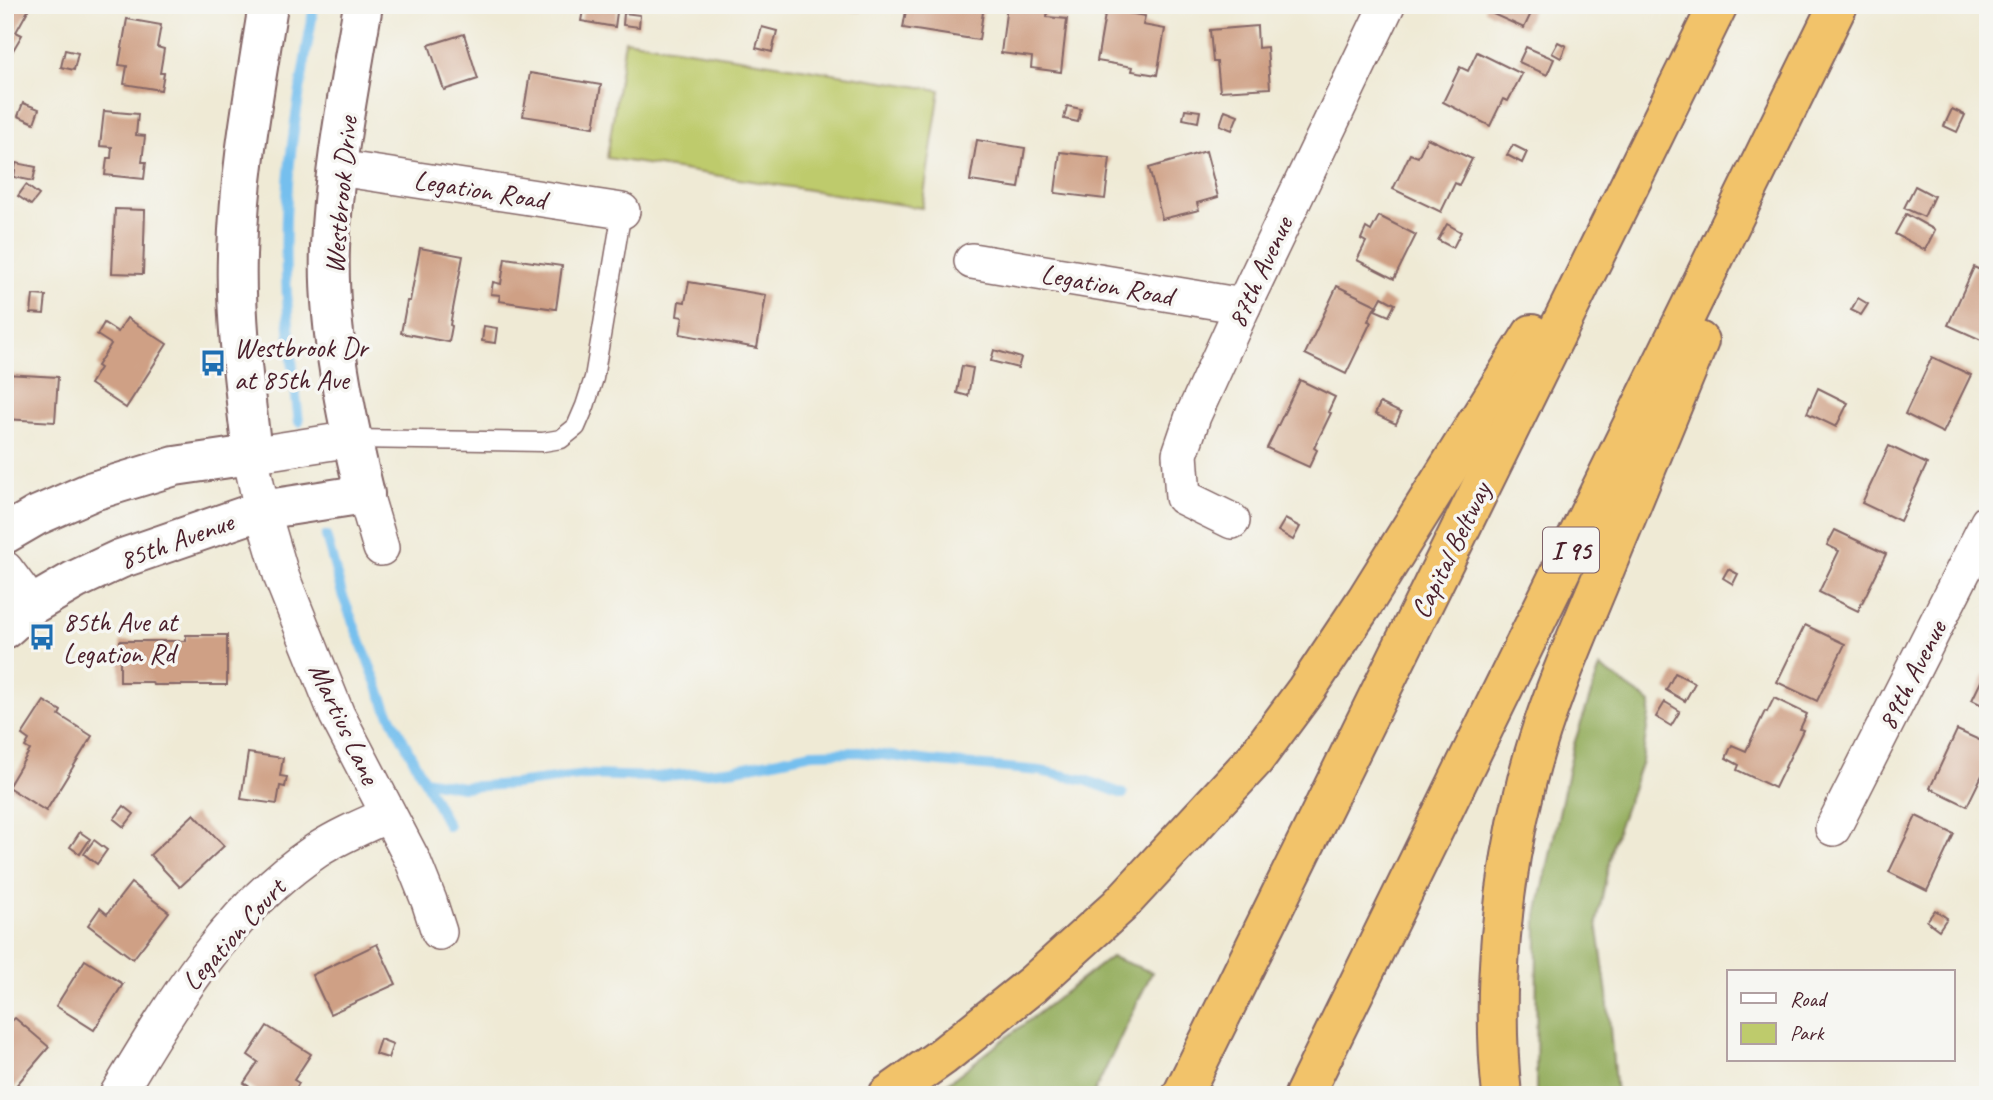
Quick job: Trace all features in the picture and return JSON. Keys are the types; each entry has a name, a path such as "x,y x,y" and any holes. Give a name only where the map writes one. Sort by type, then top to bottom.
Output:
{"highway":[{"name":"Capital Beltway","path":"1182,1095 1718,5"},
{"path":"1502,1095 1499,1071 1499,960 1509,865 1527,779 1556,686 1838,5"},
{"name":"I 95","path":"1304,1095 1838,5"},
{"path":"888,1095 943,1056 1033,984 1119,906 1255,760 1366,600 1642,161"}],"street":[{"path":"262,510 250,455 238,318 237,255 249,131 268,5"},
{"name":"Westbrook Drive","path":"363,5 338,168 330,250 339,363 352,439 381,548"},
{"name":"87th Avenue","path":"1232,520 1183,497 1181,454 1193,416 1243,306 1387,5"},
{"name":"Legation Road","path":"338,168 622,211"},
{"name":"Legation Road","path":"972,261 1243,306"},
{"path":"5,534 36,516 93,491 175,466 352,439"},
{"name":"85th Avenue","path":"19,617 75,580 120,559 262,510 365,494"},
{"name":"Martius Lane","path":"262,510 282,578 337,715 413,861 439,932"},
{"name":"89th Avenue","path":"1833,828 1988,522"},
{"path":"5,569 19,617"},
{"name":"Legation Court","path":"117,1095 158,1026 197,969 258,898 316,851 346,833 388,815"}],"lane":[{"path":"352,439 543,442 561,439 576,427 594,378 622,211"}],"green space":[{"path":"625,40 940,90 922,208 607,158"},
{"path":"1600,667 1651,703 1642,761 1613,843 1597,922 1616,1095 1536,1095 1537,915 1574,744"},
{"path":"1111,957 1152,972 1093,1095 932,1095"}],"building":[{"path":"5,5 31,5 16,32 22,35 12,52 5,49"},
{"path":"584,5 618,5 615,27 581,21"},
{"path":"823,5 860,5 859,12"},
{"path":"907,5 984,5 979,40 903,28"},
{"path":"1007,5 1048,6 1047,17 1067,19 1061,72 1031,68 1032,57 1001,53"},
{"path":"1486,5 1535,5 1524,28 1484,10"},
{"path":"1106,9 1145,16 1143,25 1165,29 1157,75 1132,71 1133,67 1097,61"},
{"path":"624,13 640,15 639,27 623,25"},
{"path":"127,19 161,25 157,47 164,49 160,73 164,73 161,90 124,84 127,66 119,65"},
{"path":"1257,26 1258,48 1267,47 1270,88 1220,91 1217,62 1213,62 1210,30"},
{"path":"762,27 777,31 772,52 756,48"},
{"path":"464,34 478,79 444,90 429,45"},
{"path":"1558,42 1566,46 1561,58 1552,53"},
{"path":"1526,47 1554,59 1547,75 1519,62"},
{"path":"65,50 78,53 74,70 61,67"},
{"path":"1477,52 1522,74 1508,101 1503,99 1490,126 1443,102 1460,67 1468,71"},
{"path":"530,73 601,85 594,127 523,116"},
{"path":"23,103 39,109 34,123 18,116"},
{"path":"1067,106 1081,109 1078,122 1064,119"},
{"path":"1185,109 1200,111 1198,122 1183,119"},
{"path":"1952,109 1965,115 1957,132 1944,126"},
{"path":"1225,110 1238,115 1232,130 1220,125"},
{"path":"104,111 138,114 136,135 145,136 142,162 146,162 144,179 105,175 107,158 111,158 112,147 100,146"},
{"path":"1427,138 1472,159 1459,185 1455,183 1441,212 1393,189 1410,154 1418,157"},
{"path":"977,140 1025,148 1019,188 970,181"},
{"path":"1513,145 1527,152 1522,163 1507,155"},
{"path":"1206,151 1218,197 1197,203 1199,210 1162,219 1149,168"},
{"path":"1060,152 1110,158 1105,199 1055,193"},
{"path":"16,163 36,167 33,181 14,177"},
{"path":"26,185 39,195 31,205 18,196"},
{"path":"1915,186 1934,196 1924,217 1904,208"},
{"path":"115,209 145,210 143,274 112,273"},
{"path":"1906,214 1935,230 1925,250 1895,234"},
{"path":"1379,216 1416,235 1394,279 1357,260 1366,242 1361,239 1366,228 1371,231"},
{"path":"1447,224 1461,232 1453,248 1438,240"},
{"path":"420,248 463,256 449,342 401,333"},
{"path":"505,258 562,266 556,309 499,301 500,295 491,294 493,282 501,284"},
{"path":"1974,267 1988,274 1988,343 1948,325"},
{"path":"689,282 766,295 757,348 680,334 683,317 677,316 679,301 685,302"},
{"path":"1337,286 1376,305 1368,321 1371,322 1346,374 1305,354"},
{"path":"33,295 46,296 44,314 31,313"},
{"path":"1382,297 1395,304 1389,316 1375,310"},
{"path":"1858,298 1868,304 1861,315 1851,310"},
{"path":"127,318 167,344 126,408 90,384 100,368 97,366 111,344 97,335 104,323 118,332"},
{"path":"484,326 497,328 495,343 482,341"},
{"path":"994,350 1021,358 1018,368 991,361"},
{"path":"1932,357 1971,375 1943,433 1905,414"},
{"path":"962,366 973,368 968,396 957,393"},
{"path":"5,374 58,377 55,422 5,419"},
{"path":"1300,380 1335,397 1309,467 1267,448"},
{"path":"1818,388 1848,403 1836,427 1807,413"},
{"path":"1380,403 1401,413 1396,424 1375,414"},
{"path":"1889,446 1927,464 1900,521 1862,503"},
{"path":"1285,519 1300,527 1293,540 1278,531"},
{"path":"1835,530 1886,554 1858,611 1819,592 1839,551 1827,545"},
{"path":"1728,569 1738,574 1733,584 1723,578"},
{"path":"1805,625 1845,644 1817,701 1777,682"},
{"path":"186,635 227,635 227,685 120,682 120,641 186,641"},
{"path":"1988,667 1988,708 1972,700"},
{"path":"1675,673 1695,683 1685,701 1666,690"},
{"path":"1774,698 1807,714 1800,729 1803,730 1775,788 1737,770 1739,765 1726,758 1732,745 1746,751"},
{"path":"44,701 61,711 59,715 92,736 46,811 8,787 30,750 25,747 29,740 22,735"},
{"path":"1665,702 1680,711 1671,726 1656,717"},
{"path":"1957,730 1988,744 1988,763 1967,806 1930,788"},
{"path":"248,753 283,758 280,776 287,777 285,787 280,786 277,804 241,799"},
{"path":"124,806 134,814 124,827 114,819"},
{"path":"194,814 224,846 180,887 150,855"},
{"path":"1916,816 1954,834 1927,891 1889,872"},
{"path":"80,832 90,839 80,854 70,847"},
{"path":"94,840 107,850 97,864 84,854"},
{"path":"131,883 169,912 133,959 88,925 100,908 107,914"},
{"path":"1935,910 1947,918 1939,930 1927,921"},
{"path":"377,944 396,984 330,1014 312,975"},
{"path":"85,960 123,984 94,1030 56,1006"},
{"path":"15,1018 49,1047 14,1088 5,1080 5,1027"},
{"path":"267,1026 311,1054 294,1080 299,1083 292,1095 262,1095 244,1083 258,1062 248,1055"},
{"path":"380,1039 393,1044 388,1058 375,1054"}],"waterway":[{"path":"299,422 288,310 287,197 298,101 314,5"},
{"path":"326,536 342,594 386,707 448,826"},
{"path":"424,780 462,787 515,784 586,775 656,777 736,769 812,753 859,752 1040,771 1085,780 1123,794"}],"place":[{"name":"Westbrook Dr at 85th Ave","path":"213,363"},
{"name":"85th Ave at Legation Rd","path":"42,637"}]}
